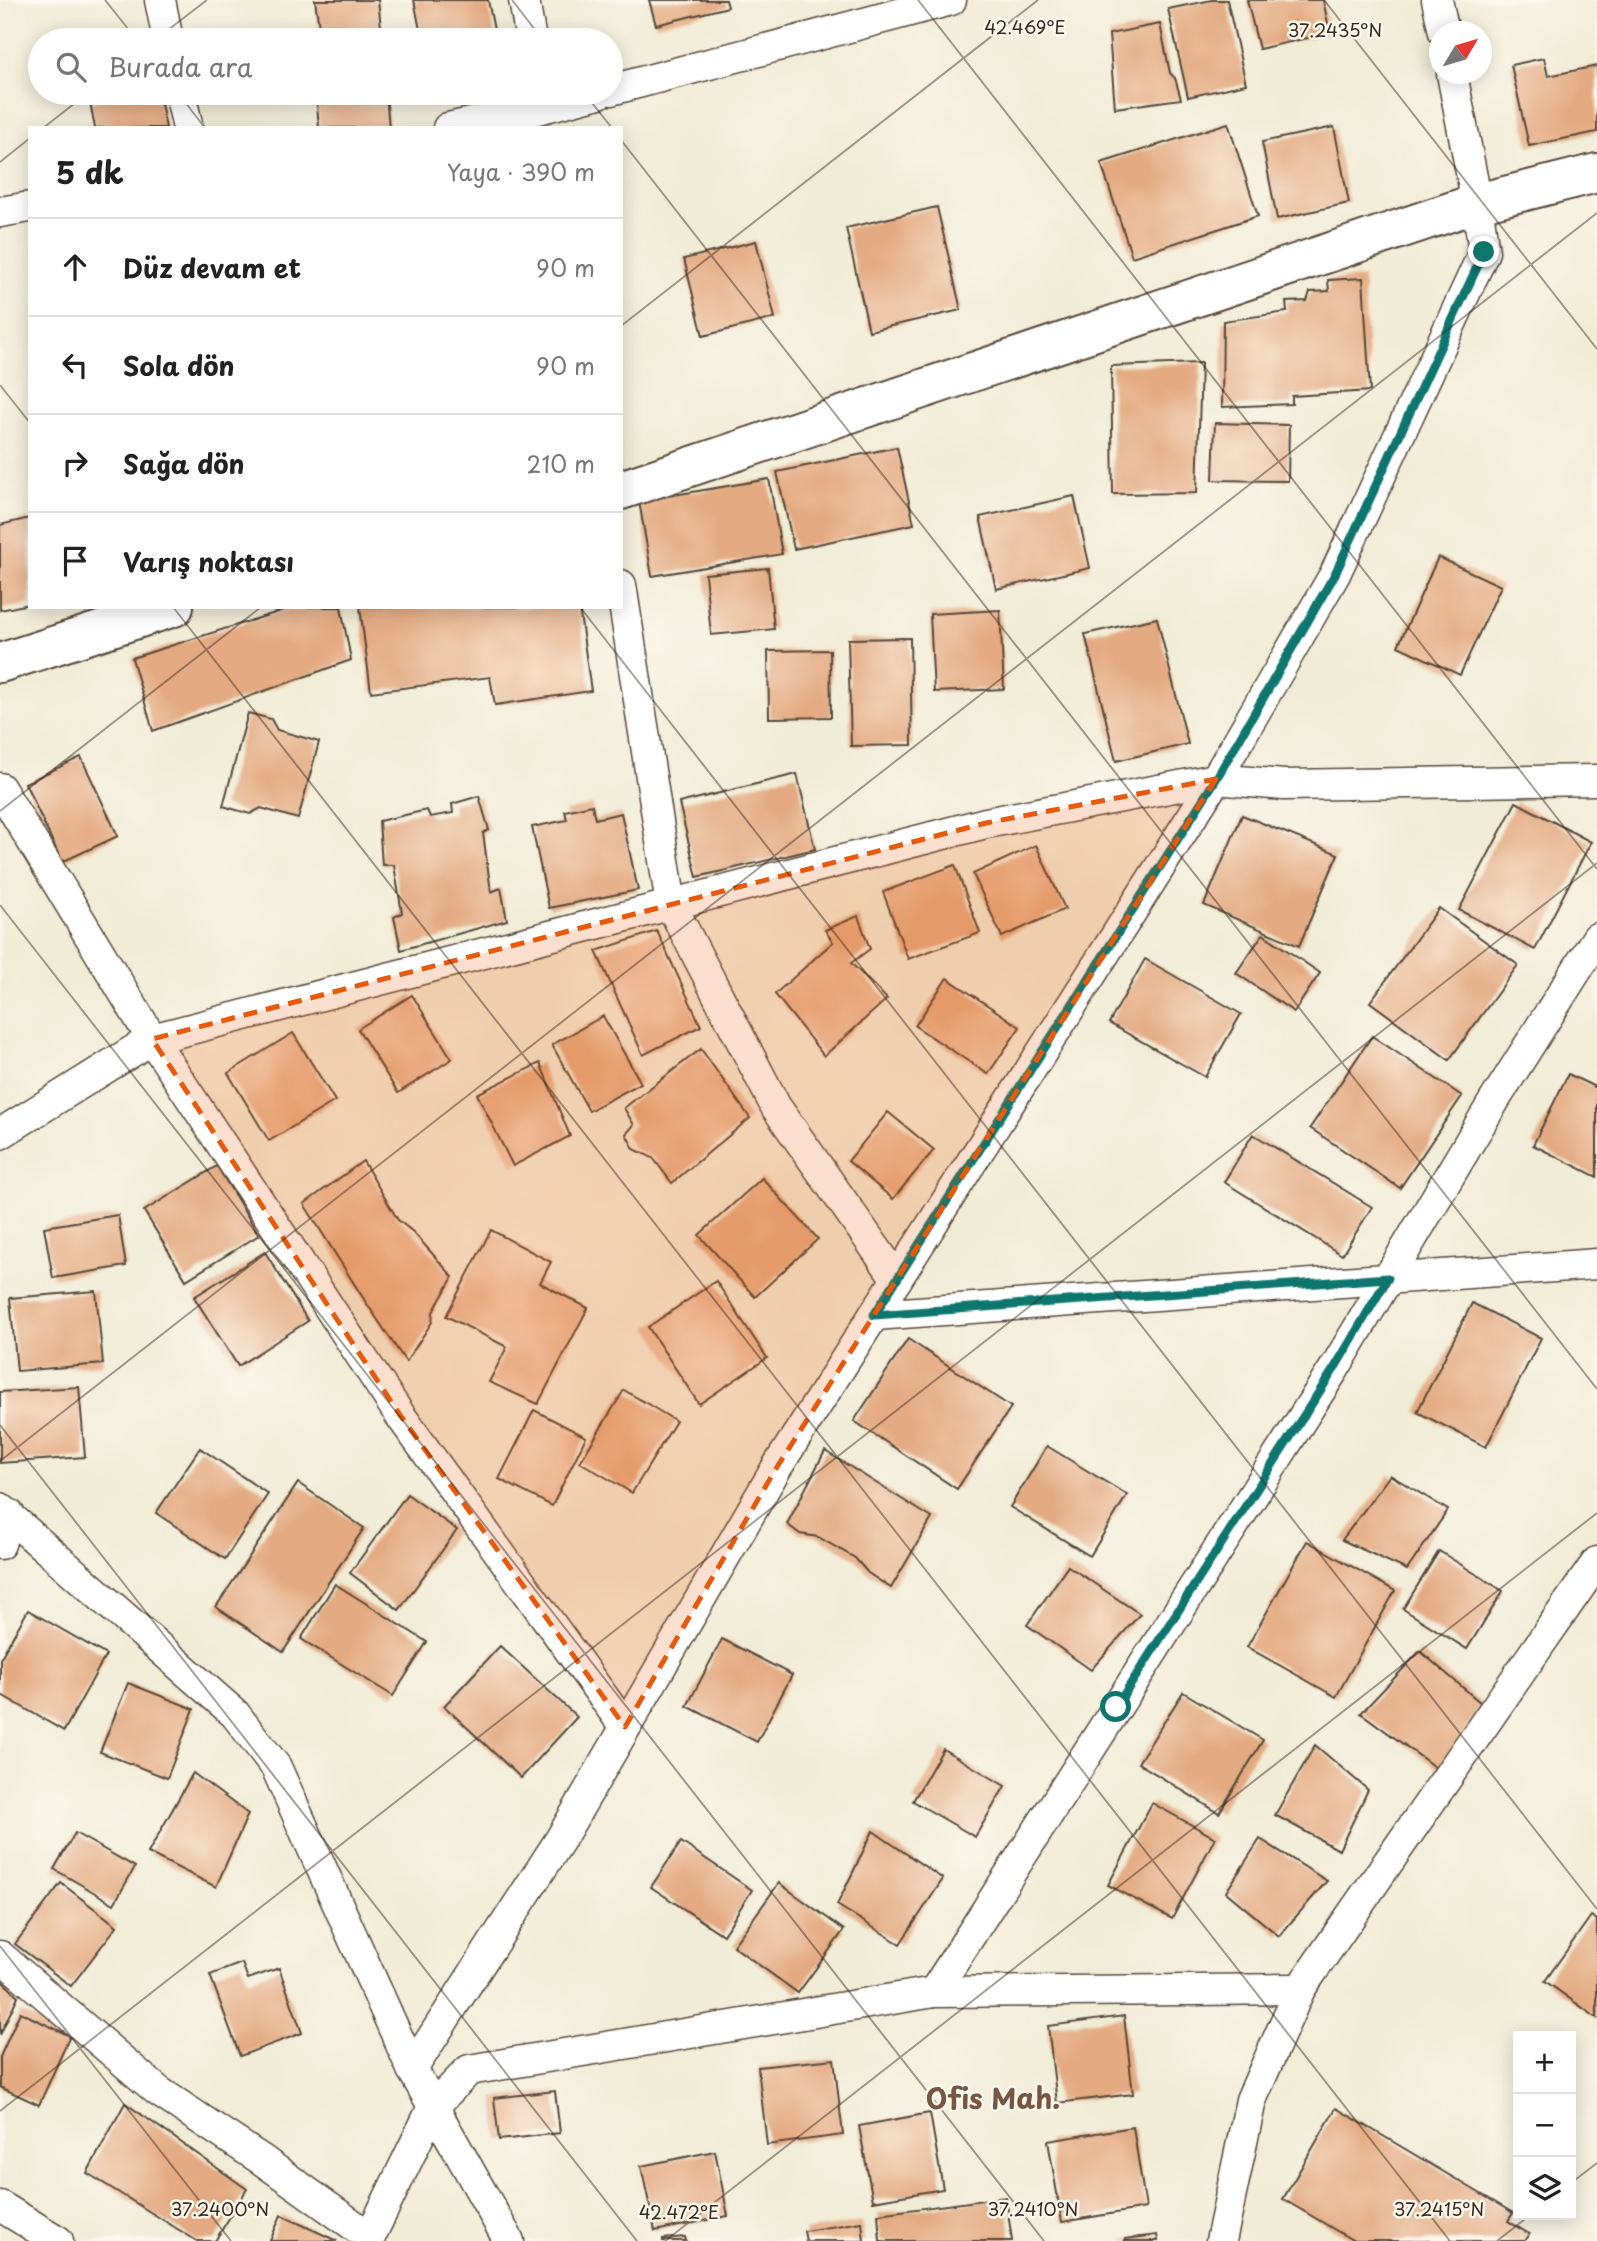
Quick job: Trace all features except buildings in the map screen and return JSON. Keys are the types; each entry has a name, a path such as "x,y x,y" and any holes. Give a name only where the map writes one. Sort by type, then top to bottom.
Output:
{"street":[{"path":"160,0 166,28"},
{"path":"524,0 529,28"},
{"path":"623,87 951,0"},
{"path":"1437,0 1442,21"},
{"path":"412,2069 560,1840 777,1467 1216,779 1335,574 1484,252 1454,84"},
{"path":"183,105 188,126"},
{"path":"458,126 542,109"},
{"path":"623,489 1477,203 1597,173"},
{"path":"0,212 28,207"},
{"path":"623,598 671,905 776,1107 897,1279"},
{"path":"0,663 168,609"},
{"path":"0,1133 152,1039 986,823 1216,779 1284,785 1597,780"},
{"path":"0,788 152,1039 400,1415 625,1727"},
{"path":"934,1992 1334,1369 1494,1101 1597,938"},
{"path":"874,1315 1597,1264"},
{"path":"0,1544 5,1511"},
{"path":"5,1511 235,1714 276,1767 412,2069 509,2241"},
{"path":"1221,2241 1251,2101 1300,1989 1597,1562"},
{"path":"0,1956 158,2091 262,2160 369,2239 433,2106 469,2070 934,1992 1300,1989"},
{"path":"0,2206 58,2241"}],"highlighted area":[{"path":"1216,779 777,1467 625,1727 400,1415 152,1039 986,823"}],"district":[{"name":"Ofis Mah.","path":"993,2099"}],"route":[{"path":"1116,1707 1334,1369 1388,1278 874,1315 1216,779 1335,574 1484,252"}]}
